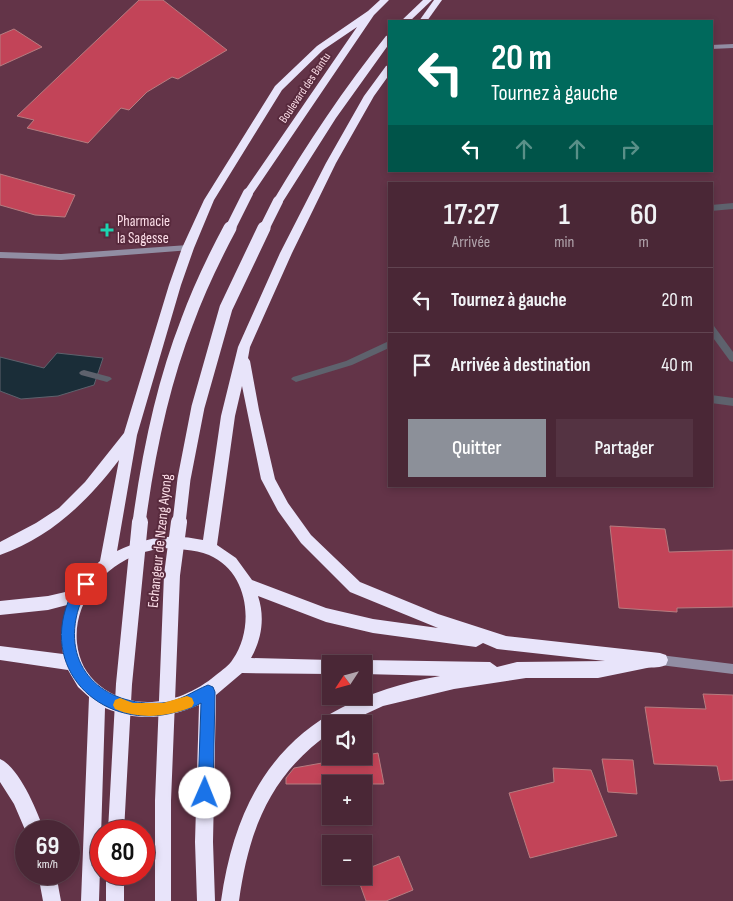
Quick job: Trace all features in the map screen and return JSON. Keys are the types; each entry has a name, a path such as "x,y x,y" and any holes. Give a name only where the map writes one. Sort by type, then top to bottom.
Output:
{"highway":[{"name":"Boulevard des Bantu","path":"248,193 371,13 385,0"},
{"path":"406,20 428,0"},
{"path":"424,20 438,0"},
{"path":"107,564 130,435 188,248 209,200 278,88 320,48 371,13"},
{"name":"Echangeur de Nzeng Ayong","path":"163,901 163,802 172,585 184,479 198,407 226,308 249,257 278,201 322,127 357,77 388,39"},
{"path":"209,549 228,416 244,347 283,260 331,163 369,96 388,69"},
{"name":"Echangeur de Nzeng Ayong","path":"117,820 131,580 152,442 161,401 185,324 202,284 248,193"},
{"path":"243,354 252,410 268,480 283,507 306,539 355,587 436,620 506,644"},
{"path":"0,549 23,538 64,511 90,485 130,435"},
{"path":"161,542 190,543 209,549 237,568 248,585 255,615 251,640 239,665 208,692 193,701 163,710 133,709 107,701 85,684 72,663 67,636 72,609 77,596 86,584 107,564 133,550 161,542"},
{"path":"248,585 326,614 373,626 506,644 660,660"},
{"path":"0,608 77,596"},
{"path":"0,653 72,663"},
{"path":"372,667 598,670 660,660"},
{"path":"239,665 322,667"},
{"path":"230,901 236,861 252,813 275,774 303,743 341,716 383,698 429,686 526,670"},
{"path":"206,901 204,842 208,692"},
{"path":"90,901 97,693"},
{"path":"0,768 12,783 31,820"},
{"path":"50,885 52,901"},
{"path":"115,901 116,885"}],"street":[{"path":"713,47 733,46"},
{"path":"0,255 61,257 188,248"},
{"path":"660,660 733,669"}],"water":[{"path":"57,353 103,358 94,385 58,396 21,399 0,391 0,357 44,368"}],"building":[{"path":"139,0 163,0 227,50 178,79 172,77 147,92 129,110 121,108 88,143 27,128 34,120 17,116"},
{"path":"14,29 42,47 0,66 0,35"},
{"path":"0,174 75,195 65,217 35,215 0,205"},
{"path":"610,526 665,529 669,552 733,550 733,607 677,608 677,612 619,608"},
{"path":"703,694 733,695 733,780 720,781 717,766 654,764 645,707 706,709"},
{"path":"378,753 384,784 372,784 372,775 322,775 322,784 286,784 286,778 294,768 322,763 322,765 372,765 372,754"},
{"path":"602,759 633,760 637,794 608,792"},
{"path":"553,768 591,770 617,836 530,858 509,793 554,782"},
{"path":"399,856 413,890 386,901 366,901 360,885 372,885 372,867"}],"waterway":[{"path":"713,208 733,206"},
{"path":"713,331 733,359"},
{"path":"296,379 349,363 388,344"},
{"path":"84,373 107,379"},
{"path":"713,399 733,402"}],"slow traffic":[{"path":"120,705 133,709 163,710 187,703"}],"place":[{"name":"Pharmacie la Sagesse","path":"107,230"}],"route":[{"path":"86,584 77,596 72,609 67,636 72,663 85,684 107,701 133,709 163,710 193,701 208,692 205,793"}]}
